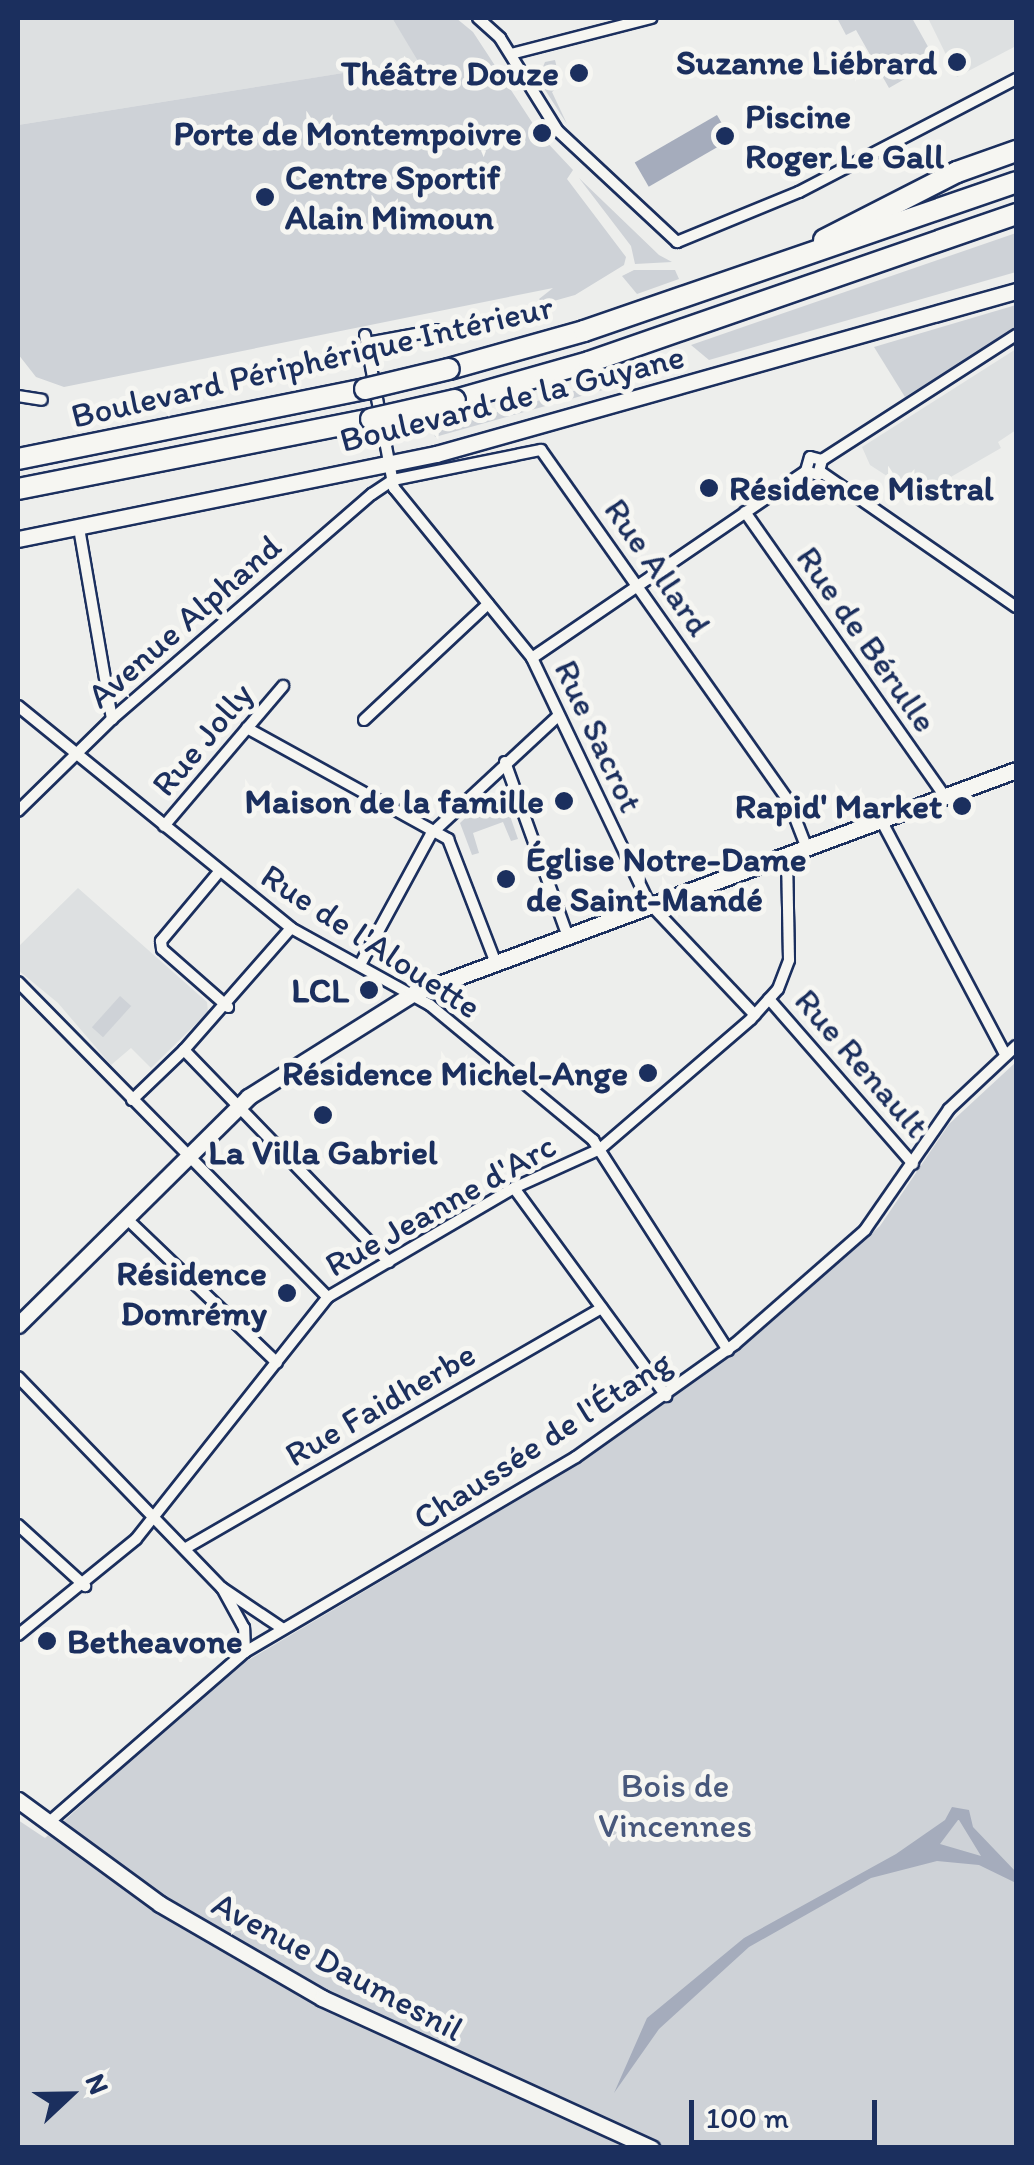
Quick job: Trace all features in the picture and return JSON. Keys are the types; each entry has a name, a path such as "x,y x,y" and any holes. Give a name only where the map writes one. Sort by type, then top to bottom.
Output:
{"highway":[{"path":"783,264 874,210 1016,151"},
{"name":"Boulevard Périphérique Intérieur","path":"18,459 449,370 783,264 1016,182"},
{"path":"18,489 455,400 589,362 1016,214"}],"street":[{"path":"478,18 511,54 558,131 670,240 691,241 1016,79"},
{"path":"511,54 651,18"},
{"name":"Boulevard de la Guyane","path":"18,539 392,472 1016,291"},
{"path":"392,472 366,339 437,330"},
{"path":"532,658 806,471 822,466 1016,335"},
{"path":"18,396 42,400"},
{"name":"Rue Allard","path":"392,472 541,450 789,802 806,846"},
{"path":"806,471 810,456 1016,607"},
{"name":"Rue Sacrot","path":"392,472 532,658 649,903 755,1015"},
{"name":"Avenue Alphand","path":"18,811 112,719 392,472"},
{"name":"Rue de Bérulle","path":"745,512 945,797"},
{"path":"79,528 112,719"},
{"path":"364,720 488,604"},
{"name":"Rue Jolly","path":"164,826 282,686"},
{"name":"Rue de l'Alouette","path":"18,706 218,873 291,928 362,963 412,994 600,1149 728,1350"},
{"path":"362,963 431,834 558,716"},
{"path":"247,728 431,834 448,840 495,961"},
{"path":"506,762 567,934"},
{"path":"18,1325 236,1108 412,994 1016,770"},
{"path":"881,820 1005,1054"},
{"name":"Rue Jeanne d'Arc","path":"18,1634 85,1586 156,1517 328,1297 514,1188 600,1149 755,1015 769,999 789,960 786,853"},
{"path":"218,873 160,940 162,949 228,1007"},
{"path":"132,1100 228,1007 291,928"},
{"path":"18,982 328,1297"},
{"name":"Rue Renault","path":"769,999 913,1164"},
{"name":"Chaussée de l'Étang","path":"48,1824 174,1708 245,1652 452,1534 666,1396 728,1350 840,1255 913,1164 949,1109 1016,1046"},
{"path":"184,1050 388,1262"},
{"path":"514,1188 666,1396"},
{"path":"126,1218 277,1363"},
{"name":"Rue Faidherbe","path":"186,1548 602,1308"},
{"path":"18,1378 222,1588 244,1628 245,1652"},
{"path":"18,1525 85,1586"},
{"path":"222,1588 284,1630"},
{"name":"Avenue Daumesnil","path":"18,1800 160,1904 322,1998 651,2148"}],"shaded area":[{"path":"18,18 392,18 419,61 18,125"},
{"path":"928,18 1016,18 1016,46 957,77"},
{"path":"1016,349 1016,430 998,442 1001,448 930,489 935,498 927,502 870,465 862,447"},
{"path":"78,888 207,1002 208,1012 151,1068 131,1048 111,1065 58,1003 18,970 18,947"}],"green space":[{"name":"Centre Sportif Alain Mimoun","path":"392,18 456,18 473,32 541,136 573,170 567,179 626,257 624,265 575,295 543,304 539,299 553,288 64,387 36,377 18,354 18,125 418,61"},
{"path":"837,18 912,18 936,61 889,88 856,30 846,35"},
{"path":"555,60 561,85 552,92 567,124 538,79 545,62"},
{"path":"579,178 659,255 672,262 635,264 631,246"},
{"path":"1016,233 1016,272 709,360 691,345"},
{"path":"634,270 675,270 679,279 637,294 622,276"},
{"path":"1016,305 1016,328 905,397 874,347"},
{"path":"680,362 685,367 435,437 432,424 461,422"},
{"path":"479,805 507,807 518,839 511,841 503,822 473,833 479,853 472,855 460,823"},
{"path":"120,996 131,1006 103,1037 92,1027"},
{"name":"Bois de Vincennes","path":"1016,1062 1016,2147 18,2147 18,1820 45,1838 230,1671 550,1481 735,1351 880,1226 949,1124"}],"water":[{"path":"717,115 731,139 649,187 635,162"},
{"path":"952,1807 969,1810 973,1827 1016,1872 1016,1883 979,1865 937,1861 871,1878 749,1947 659,2029 614,2093 647,2018 744,1938 896,1854 945,1820","holes":["959,1820 981,1856 940,1844"]}],"place":[{"name":"Suzanne Liébrard","path":"957,62"},
{"name":"Théâtre Douze","path":"579,73"},
{"name":"Porte de Montempoivre","path":"542,133"},
{"name":"Piscine Roger Le Gall","path":"725,136"},
{"name":"Centre Sportif Alain Mimoun","path":"265,197"},
{"name":"Résidence Mistral","path":"709,488"},
{"name":"Maison de la famille","path":"564,801"},
{"name":"Rapid' Market","path":"962,806"},
{"name":"Église Notre-Dame de Saint-Mandé","path":"506,879"},
{"name":"LCL","path":"369,990"},
{"name":"Résidence Michel-Ange","path":"648,1073"},
{"name":"La Villa Gabriel","path":"323,1115"},
{"name":"Résidence Domrémy","path":"287,1293"},
{"name":"Betheavone","path":"47,1641"}]}
